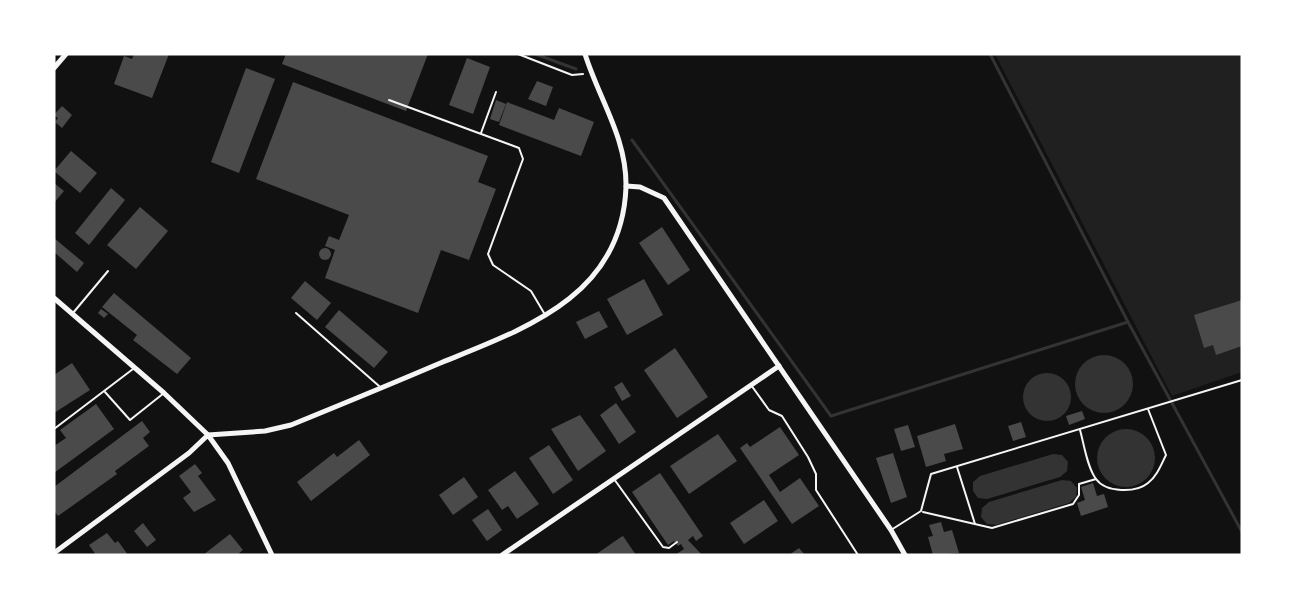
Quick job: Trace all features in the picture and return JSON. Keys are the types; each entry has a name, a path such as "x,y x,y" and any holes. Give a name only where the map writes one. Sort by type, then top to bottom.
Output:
{"street":[{"path":"54,68 66,54"},
{"path":"54,553 189,453 208,435 265,431 291,425 525,328 567,302 606,261 618,229 626,186 615,124 591,74 585,54"},
{"path":"626,186 640,187 664,198 891,530 905,555"},
{"path":"54,298 164,393 208,435 228,463 272,555"},
{"path":"502,555 779,366"}],"lane":[{"path":"481,133 496,92"},
{"path":"389,100 514,144 523,159 489,248 490,260 531,291 546,315"},
{"path":"73,313 108,271"},
{"path":"296,313 381,388"},
{"path":"54,429 135,368"},
{"path":"891,530 921,511 931,474 1242,380"},
{"path":"751,385 769,410 782,416 808,457 816,474 816,490 858,555"},
{"path":"104,391 130,420 164,393"},
{"path":"921,511 992,528 1073,504 1079,495 1079,483 1096,479 1116,490 1132,490 1147,484 1159,471 1166,455 1149,408"},
{"path":"1080,430 1096,479"},
{"path":"957,467 975,524"},
{"path":"614,479 663,547 669,548 676,542"}],"path":[{"path":"518,54 572,75 591,74"}],"shaded area":[{"path":"995,54 1242,54 1242,372 1172,396"},
{"path":"1104,355 1120,360 1128,368 1133,384 1128,400 1120,408 1104,413 1088,408 1080,400 1075,384 1080,368 1088,360"},
{"path":"1042,373 1052,373 1064,380 1071,392 1071,402 1064,414 1052,421 1042,421 1027,410 1023,402 1023,392 1034,377"},
{"path":"1126,429 1137,431 1150,442 1155,458 1153,469 1142,482 1126,487 1115,485 1102,474 1097,458 1099,447 1110,434"},
{"path":"1053,454 1062,455 1068,462 1067,471 1060,477 987,499 978,498 973,491 973,482 980,476"},
{"path":"1062,480 1071,481 1077,488 1076,497 1069,503 996,525 987,524 981,517 982,508 989,502"}],"building":[{"path":"134,54 169,54 152,98 114,84 124,56 132,59"},
{"path":"286,54 428,54 406,111 282,64"},
{"path":"467,58 490,67 473,114 449,105"},
{"path":"246,68 275,79 239,173 211,162"},
{"path":"537,81 553,87 546,106 528,99"},
{"path":"293,82 488,156 478,182 496,189 469,260 441,250 418,313 325,278 335,250 325,246 329,236 339,240 349,215 256,179"},
{"path":"496,100 506,104 499,122 490,119"},
{"path":"507,102 554,120 559,108 594,122 581,156 499,125"},
{"path":"62,106 72,115 62,128 55,122 58,118 54,115"},
{"path":"71,151 97,173 80,193 54,171"},
{"path":"54,183 64,191 54,203"},
{"path":"111,188 125,200 89,245 75,233"},
{"path":"140,207 168,231 136,269 107,245"},
{"path":"662,227 690,270 668,285 639,243"},
{"path":"54,238 84,263 77,272 54,252"},
{"path":"327,248 330,249 330,259 323,260 320,259 319,252 320,249"},
{"path":"644,279 663,315 627,335 607,299"},
{"path":"305,281 331,303 317,320 291,298"},
{"path":"114,293 191,358 177,374 133,340 137,335 102,307"},
{"path":"1242,300 1242,346 1216,355 1213,345 1204,348 1194,315"},
{"path":"101,309 108,314 104,318 98,313"},
{"path":"339,310 388,352 374,368 325,327"},
{"path":"599,311 608,327 585,339 576,322"},
{"path":"675,348 708,397 677,418 644,370"},
{"path":"72,363 90,390 54,413 54,375"},
{"path":"622,382 631,396 622,401 614,387"},
{"path":"616,403 636,432 619,444 600,415"},
{"path":"96,404 114,429 54,473 54,446 66,438 60,430"},
{"path":"1082,411 1085,419 1069,425 1066,416"},
{"path":"580,415 606,451 578,471 551,429"},
{"path":"142,421 150,432 143,438 149,446 115,471 117,474 58,516 54,511 54,487"},
{"path":"1021,422 1026,437 1013,441 1008,426"},
{"path":"955,424 963,449 944,454 946,461 926,467 917,436"},
{"path":"908,425 915,447 901,451 894,429"},
{"path":"780,427 799,455 769,475 780,492 800,478 819,506 792,524 740,448 747,443 750,447"},
{"path":"718,434 737,461 689,494 670,466"},
{"path":"359,440 370,455 311,501 297,482 334,453 337,457"},
{"path":"549,445 573,480 553,494 529,458"},
{"path":"893,453 907,497 891,503 876,458"},
{"path":"195,464 202,473 198,476 216,500 194,512 183,498 191,492 179,476"},
{"path":"515,471 539,504 517,519 508,506 502,510 488,490"},
{"path":"660,473 703,536 696,541 693,536 688,540 702,555 675,555 684,549 681,544 678,546 674,541 668,545 632,492"},
{"path":"464,477 478,497 453,515 439,495"},
{"path":"1093,483 1097,496 1104,494 1108,507 1081,516 1077,503 1085,500 1081,487"},
{"path":"764,500 778,521 744,544 730,523"},
{"path":"488,509 502,530 487,541 472,520"},
{"path":"941,522 944,532 952,530 959,553 933,555 928,537 933,536 929,525"},
{"path":"143,523 156,540 147,547 134,531"},
{"path":"107,533 115,543 118,541 128,555 96,555 89,545"},
{"path":"230,534 243,550 237,555 203,555"},
{"path":"623,536 636,555 595,555 621,537"},
{"path":"799,548 805,555 789,555"}],"waterway":[{"path":"535,54 576,69"},
{"path":"990,54 1128,322 1242,532"},
{"path":"632,140 831,416 1128,322"}]}
